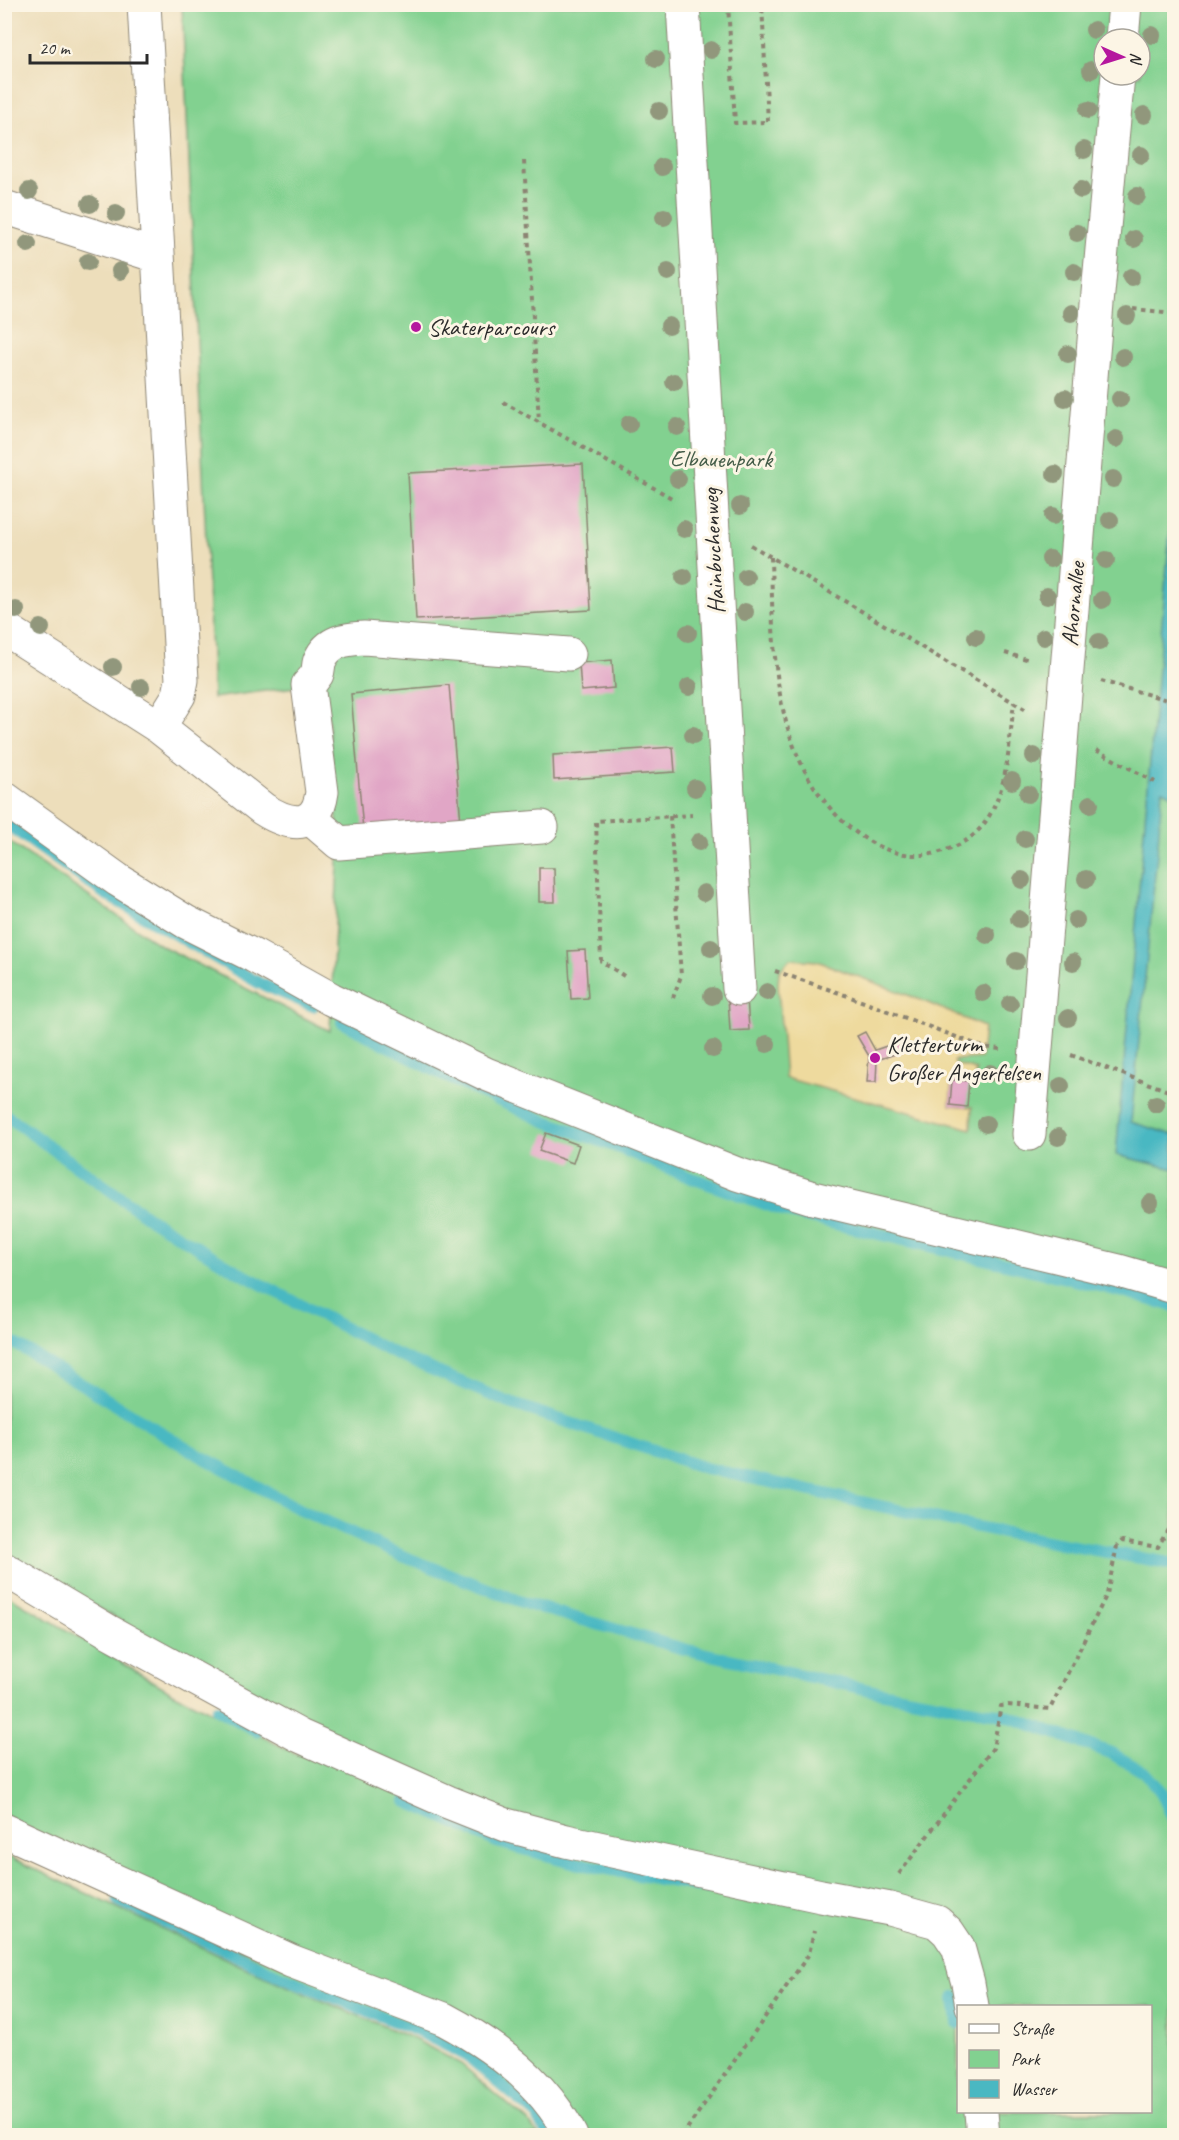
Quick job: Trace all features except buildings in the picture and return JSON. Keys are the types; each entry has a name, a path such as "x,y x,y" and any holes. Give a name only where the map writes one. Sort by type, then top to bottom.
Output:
{"street":[{"path":"144,4 182,680 179,695 159,727"},
{"name":"Hainbuchenweg","path":"683,4 738,974"},
{"path":"1123,27 1125,4"},
{"name":"Ahornallee","path":"1029,1134 1117,87"},
{"path":"4,207 158,256"},
{"path":"4,628 159,727 263,809 277,818 294,822 310,818 318,808 322,792 308,685 317,673 319,661 324,652 332,644 364,638 569,654"},
{"path":"4,798 118,880 186,922 254,956 331,999 508,1083 737,1174 813,1198 1119,1271 1174,1287"},
{"path":"310,818 339,843 542,827"},
{"path":"4,1569 108,1631 300,1736 448,1802 506,1825 578,1844 890,1909 937,1922 948,1932 958,1947 972,2005"},
{"path":"4,1830 291,1961 444,2019 489,2046 527,2076 550,2101 572,2136"},
{"path":"981,2113 983,2136"}],"path":[{"path":"728,4 735,123 768,122 762,4"},
{"path":"524,161 539,422"},
{"path":"1163,312 1174,313"},
{"path":"503,402 711,520 1063,732"},
{"path":"771,556 774,647 780,690 790,732 802,766 819,796 846,825 871,843 902,854 933,854 959,845 980,830 994,807 1003,785 1014,702"},
{"path":"1143,693 1174,702"},
{"path":"1115,761 1155,783"},
{"path":"624,976 601,961 596,821 729,814"},
{"path":"670,816 681,976 673,998"},
{"path":"738,974 845,994 983,1047 1037,1047 1116,1071 1174,1093"},
{"path":"890,1909 894,1879 993,1748 1001,1706 1050,1709 1109,1587 1117,1546 1122,1541 1158,1547 1174,1519"},
{"path":"682,2136 809,1954 811,1946"}],"green space":[{"name":"Elbauenpark","path":"182,5 1174,5 1174,2135 555,2135 536,2107 472,2056 423,2030 290,1978 5,1815 4,1593 173,1693 299,1755 300,1721 5,1556 5,839 160,945 330,1031 339,843 325,683 213,698"},
{"path":"5,1855 261,1975 414,2039 461,2064 532,2125 538,2135 5,2135"}],"sand":[{"path":"790,959 817,961 921,1000 984,1027 981,1058 954,1060 955,1064 976,1070 974,1081 952,1080 950,1105 972,1107 971,1129 785,1078 778,985 779,972"}],"water":[{"path":"1174,484 1174,796 1162,790 1131,1122 1174,1135 1174,1169 1116,1155"}],"waterway":[{"path":"4,822 104,893 259,983 313,1006"},
{"path":"342,1022 453,1080 545,1121 617,1147 689,1177 793,1214 1100,1286 1174,1306"},
{"path":"4,1114 152,1220 240,1273 391,1352 507,1402 705,1468 972,1526 1174,1564"},
{"path":"4,1337 197,1454 303,1511 405,1557 527,1604 684,1649 874,1691 1007,1716 1111,1753 1144,1772 1161,1792 1174,1821"},
{"path":"217,1709 257,1731"},
{"path":"406,1801 497,1842 576,1863 707,1888"},
{"path":"118,1900 278,1975 415,2030 467,2056 537,2115 548,2136"},
{"path":"955,1997 957,2014"}],"place":[{"name":"Skaterparcours","path":"416,327"},
{"name":"Kletterturm Großer Angerfelsen","path":"875,1058"}]}
